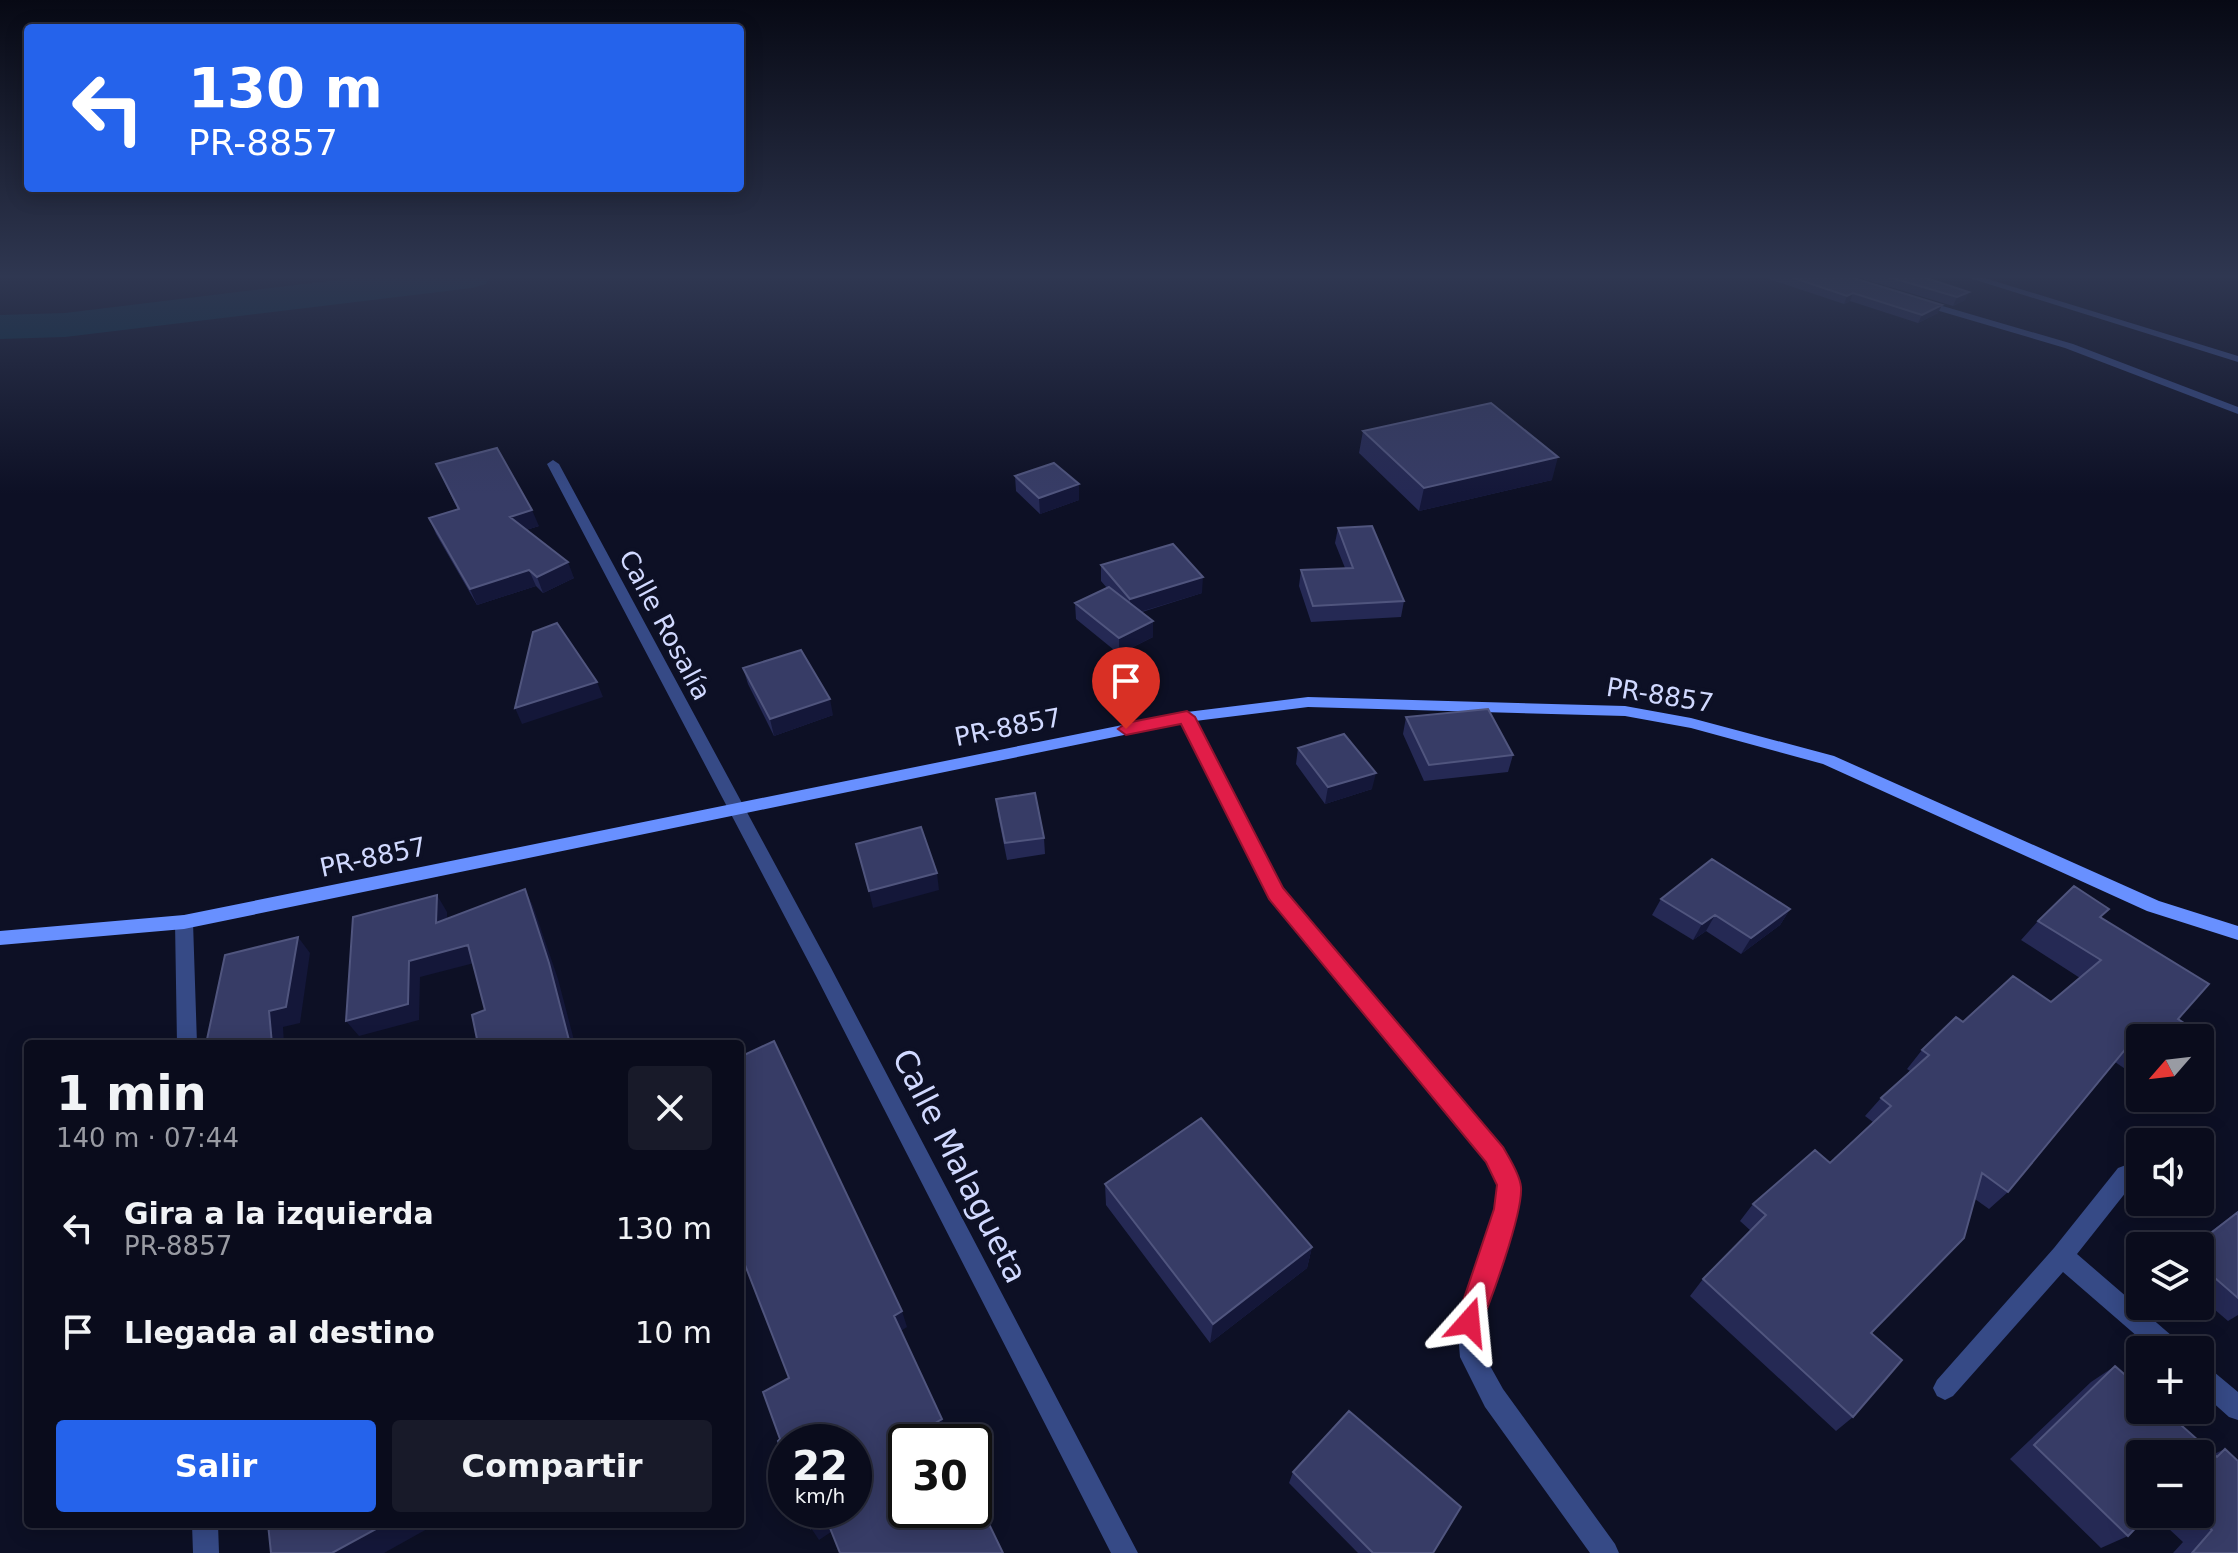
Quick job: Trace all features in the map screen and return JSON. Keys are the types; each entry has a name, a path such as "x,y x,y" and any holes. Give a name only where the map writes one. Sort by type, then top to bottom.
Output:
{"street":[{"path":"2075,348 2238,411"},
{"path":"2204,348 2238,359"},
{"name":"Calle Rosalía","path":"553,464 736,809"},
{"name":"PR-8857","path":"0,938 184,922 1187,717 1308,702 1625,711 1691,723 1828,760 2153,906 2238,933"},
{"path":"1187,717 1276,894 1494,1155 1509,1184 1507,1209 1469,1322 1472,1357 1494,1398 1606,1553"},
{"name":"Calle Malagueta","path":"736,809 1125,1553"},
{"path":"184,922 187,1040"},
{"path":"1945,1388 2062,1256 2126,1175"},
{"path":"2062,1256 2155,1336"},
{"path":"2214,1387 2238,1408"},
{"path":"205,1528 206,1553"}],"building":[{"path":"1491,403 1558,457 1424,488 1363,431"},
{"path":"497,448 532,510 510,517 568,562 537,577 529,570 470,589 429,518 459,509 436,464"},
{"path":"1054,463 1079,484 1039,498 1015,476"},
{"path":"1372,526 1404,601 1313,606 1301,570 1353,568 1338,528"},
{"path":"1173,544 1203,577 1130,599 1101,565"},
{"path":"1109,587 1153,621 1119,638 1075,603"},
{"path":"557,623 597,682 515,708 533,632"},
{"path":"801,650 830,699 770,719 743,668"},
{"path":"1488,709 1513,755 1429,765 1406,717"},
{"path":"1344,734 1376,773 1328,787 1298,748"},
{"path":"1035,793 1044,838 1005,843 996,799"},
{"path":"921,827 937,873 869,891 856,844"},
{"path":"1712,859 1790,909 1751,938 1715,915 1702,924 1661,899"},
{"path":"2074,886 2109,909 2100,917 2209,984 2178,1019 2186,1024 2126,1024 2126,1048 2008,1192 1982,1173 1964,1238 1871,1333 1902,1360 1853,1417 1703,1279 1766,1215 1753,1204 1815,1150 1830,1163 1891,1106 1881,1098 1929,1055 1922,1050 1956,1017 1963,1022 2013,976 2051,1002 2101,960 2038,921"},
{"path":"525,889 569,1040 477,1040 472,1015 485,1010 468,945 409,961 408,1004 346,1021 353,917 437,895 436,923"},
{"path":"298,937 286,1007 269,1011 272,1040 207,1040 225,955"},
{"path":"774,1041 902,1311 894,1316 942,1419 933,1424 888,1424 888,1528 991,1528 1003,1553 840,1553 830,1528 872,1528 872,1424 775,1424 763,1392 789,1378 744,1262 744,1055"},
{"path":"1201,1118 1312,1247 1213,1324 1105,1184"},
{"path":"2238,1212 2238,1298 2214,1277 2212,1232"},
{"path":"2115,1366 2126,1376 2126,1424 2180,1424 2198,1440 2126,1440 2126,1528 2136,1528 2128,1536 2034,1445"},
{"path":"1349,1411 1461,1507 1433,1553 1373,1553 1293,1472"},
{"path":"2225,1449 2238,1461 2238,1553 2192,1553 2212,1530 2214,1454 2217,1457"},
{"path":"268,1528 378,1528 332,1553 271,1553"}],"route":[{"path":"1126,729 1187,717 1276,894 1494,1155 1509,1184 1507,1209 1469,1322"}]}
